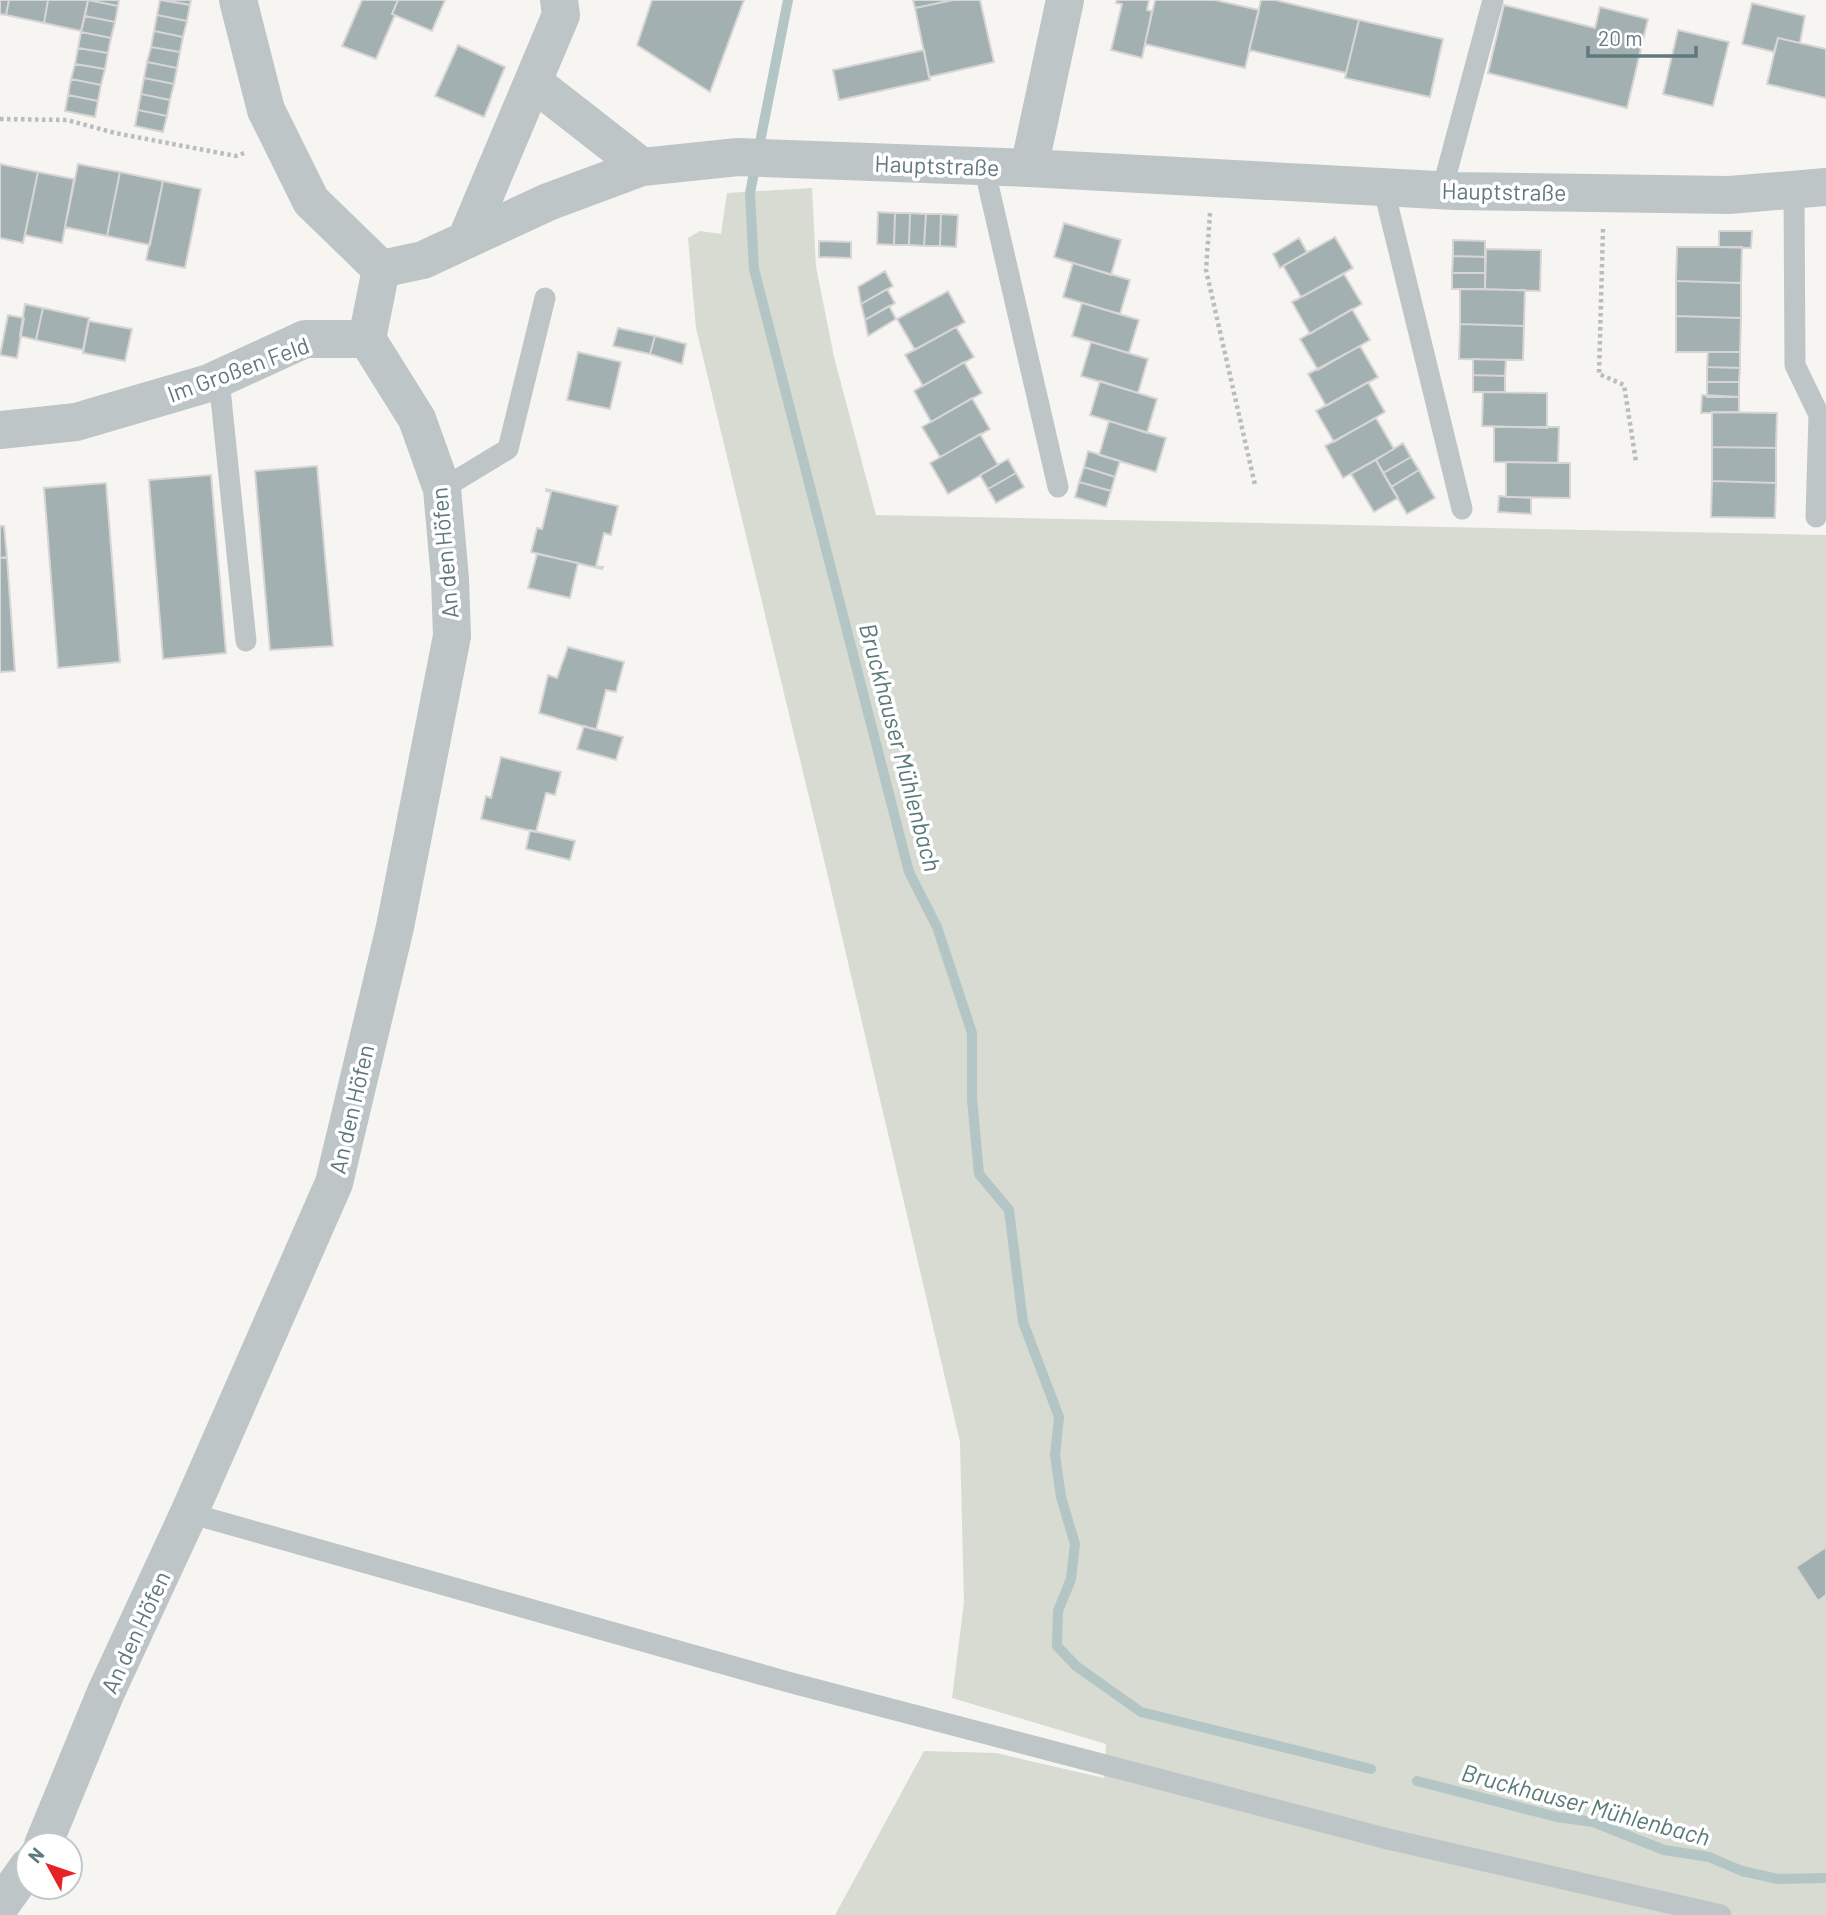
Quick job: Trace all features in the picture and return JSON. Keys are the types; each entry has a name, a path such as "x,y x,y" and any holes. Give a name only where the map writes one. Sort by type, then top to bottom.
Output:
{"street":[{"path":"238,0 266,110 311,201 382,269 367,339"},
{"path":"466,240 561,15 559,0"},
{"path":"1029,168 1065,0"},
{"path":"533,82 642,167"},
{"name":"Hauptstraße","path":"382,269 423,260 548,202 642,167 738,157 1029,168 1442,190 1729,195 1810,189"},
{"name":"Im Großen Feld","path":"0,430 76,422 219,379 305,340 367,339"},
{"name":"An den Höfen","path":"49,1831 106,1692 189,1513 328,1196 337,1170 395,927 452,636 450,579 442,489 417,419 367,339"},
{"path":"0,1906 14,1886"}],"lane":[{"path":"1442,190 1493,0"},
{"path":"984,167 1058,487"},
{"path":"1383,186 1462,509"},
{"path":"1810,189 1795,365 1819,415 1816,517"},
{"path":"442,489 508,449 545,298"},
{"path":"219,379 246,640"},
{"path":"189,1513 868,1703 1388,1839 1721,1915"}],"path":[{"path":"0,119 67,120 115,133 236,156 282,142"},
{"path":"1212,178 1206,270 1255,485"},
{"path":"1604,193 1600,374 1624,385 1636,462"}],"shaded area":[{"path":"812,188 816,267 834,357 876,515 1826,535 1826,1915 835,1915 924,1751 996,1753 1104,1778 1106,1744 952,1698 964,1602 960,1442 696,328 688,238 700,231 721,234 727,193"}],"building":[{"path":"0,0 9,0 6,15 0,14"},
{"path":"9,0 48,0 44,23 6,15"},
{"path":"48,0 88,0 81,31 44,23"},
{"path":"88,0 118,6 115,22 85,16"},
{"path":"88,0 119,0 118,6"},
{"path":"160,0 190,5 187,21 157,15"},
{"path":"165,0 191,0 190,5"},
{"path":"362,0 398,0 392,14 395,15 376,59 342,46"},
{"path":"398,0 445,0 432,31 392,14"},
{"path":"652,0 744,0 710,92 637,45"},
{"path":"913,0 953,0 915,8"},
{"path":"953,0 980,0 994,62 929,77 915,8"},
{"path":"1117,0 1149,0 1147,10 1152,11 1142,58 1111,50 1122,4 1116,3"},
{"path":"1155,0 1215,0 1259,10 1245,68 1145,44"},
{"path":"1261,0 1275,0 1359,20 1346,73 1249,50"},
{"path":"1752,3 1805,16 1800,43 1778,38 1774,52 1742,44"},
{"path":"1504,5 1595,28 1600,7 1648,19 1627,108 1488,73"},
{"path":"157,15 187,21 183,37 154,31"},
{"path":"85,16 115,22 111,38 81,32"},
{"path":"1359,20 1443,39 1430,97 1345,78"},
{"path":"1678,30 1729,42 1713,106 1663,94"},
{"path":"154,31 183,37 180,52 151,47"},
{"path":"81,32 111,38 108,53 78,48"},
{"path":"1778,38 1826,49 1826,98 1767,84"},
{"path":"458,45 505,67 484,117 435,96"},
{"path":"151,47 180,52 177,68 147,62"},
{"path":"78,48 108,53 105,69 75,64"},
{"path":"924,50 930,80 839,100 833,70"},
{"path":"147,62 177,68 174,84 144,78"},
{"path":"75,64 105,69 101,85 71,79"},
{"path":"144,78 174,84 170,100 141,94"},
{"path":"71,79 101,85 98,101 68,95"},
{"path":"141,94 170,100 167,116 138,110"},
{"path":"68,95 98,101 95,117 65,111"},
{"path":"138,110 167,116 163,132 135,126"},
{"path":"0,164 38,172 23,243 0,238"},
{"path":"78,164 120,172 107,236 65,227"},
{"path":"38,172 74,179 62,243 25,235"},
{"path":"120,172 163,181 150,245 107,236"},
{"path":"163,181 201,189 185,268 146,260"},
{"path":"878,212 895,213 894,245 877,244"},
{"path":"895,213 910,213 909,245 894,245"},
{"path":"910,213 926,214 924,246 909,245"},
{"path":"926,214 941,214 940,246 924,246"},
{"path":"941,214 958,215 956,247 940,246"},
{"path":"1064,223 1121,240 1111,275 1054,257"},
{"path":"1719,231 1752,231 1751,248 1719,247"},
{"path":"1335,237 1353,268 1301,297 1283,266"},
{"path":"1299,238 1307,252 1280,268 1273,254"},
{"path":"1453,240 1485,241 1485,257 1453,256"},
{"path":"819,241 851,242 851,258 819,257"},
{"path":"1677,247 1742,247 1741,283 1676,281"},
{"path":"1486,249 1541,250 1540,291 1485,289"},
{"path":"1453,256 1485,257 1485,273 1452,273"},
{"path":"1073,263 1130,280 1120,314 1063,297"},
{"path":"885,271 893,286 861,304 858,287"},
{"path":"1452,273 1485,273 1485,289 1452,289"},
{"path":"1344,274 1362,304 1310,334 1292,302"},
{"path":"1676,281 1741,283 1741,318 1676,316"},
{"path":"887,289 895,303 865,320 861,304"},
{"path":"1460,289 1525,290 1524,326 1460,324"},
{"path":"948,291 965,322 915,350 897,319"},
{"path":"1082,303 1139,320 1129,353 1072,336"},
{"path":"25,304 43,308 36,340 20,336"},
{"path":"889,306 896,319 868,336 865,320"},
{"path":"43,308 89,318 83,350 36,340"},
{"path":"1352,309 1370,340 1318,370 1300,339"},
{"path":"8,315 24,318 17,358 0,355"},
{"path":"1676,316 1741,318 1740,352 1676,352"},
{"path":"89,321 132,329 125,361 83,353"},
{"path":"1460,324 1524,326 1523,360 1459,359"},
{"path":"956,327 974,357 923,386 905,355"},
{"path":"618,328 655,336 650,354 613,346"},
{"path":"655,336 686,344 682,364 650,354"},
{"path":"1091,342 1148,359 1138,393 1081,376"},
{"path":"1360,346 1378,377 1326,406 1308,374"},
{"path":"578,352 621,362 610,409 567,400"},
{"path":"1708,352 1740,352 1740,368 1707,367"},
{"path":"1473,359 1506,360 1505,376 1473,375"},
{"path":"964,362 982,393 931,422 914,391"},
{"path":"1707,367 1740,368 1739,382 1707,382"},
{"path":"1473,375 1505,376 1505,392 1473,392"},
{"path":"1100,381 1157,399 1147,433 1090,415"},
{"path":"1368,382 1385,412 1334,442 1316,411"},
{"path":"1707,382 1739,382 1739,397 1707,397"},
{"path":"1483,392 1547,393 1547,428 1482,426"},
{"path":"1702,395 1739,397 1739,412 1701,413"},
{"path":"972,398 990,429 940,457 922,427"},
{"path":"1712,412 1777,413 1776,448 1712,447"},
{"path":"1376,418 1394,449 1343,478 1325,446"},
{"path":"1109,421 1166,438 1156,472 1099,455"},
{"path":"1494,427 1559,427 1558,463 1494,462"},
{"path":"980,434 998,465 948,494 930,463"},
{"path":"1403,443 1411,457 1383,473 1376,460"},
{"path":"1712,447 1776,448 1776,483 1712,481"},
{"path":"1088,451 1120,461 1115,477 1084,467"},
{"path":"1411,457 1419,470 1391,487 1383,473"},
{"path":"1008,459 1016,473 988,489 980,475"},
{"path":"1376,460 1398,498 1374,512 1351,474"},
{"path":"1506,462 1570,463 1570,498 1506,497"},
{"path":"317,466 333,646 270,650 255,471"},
{"path":"1084,467 1115,477 1111,491 1079,482"},
{"path":"1419,470 1435,498 1407,514 1391,487"},
{"path":"1016,473 1024,487 996,503 988,489"},
{"path":"211,475 226,653 163,659 149,480"},
{"path":"1712,481 1776,483 1775,518 1711,517"},
{"path":"1079,482 1111,491 1106,507 1075,497"},
{"path":"106,483 120,662 58,668 44,488"},
{"path":"546,489 618,506 611,535 604,533 596,566 603,567 602,569 531,552 537,528 542,529 551,492"},
{"path":"1499,496 1531,498 1531,514 1498,512"},
{"path":"0,526 4,526 7,557 0,558"},
{"path":"537,554 578,563 570,598 528,588"},
{"path":"7,557 15,671 0,672 0,558"},
{"path":"568,647 624,662 616,692 606,690 596,730 539,713 548,675 557,678"},
{"path":"584,726 623,737 616,760 577,749"},
{"path":"501,757 561,772 555,795 546,793 536,832 481,819 486,796 491,798"},
{"path":"530,830 575,841 570,860 526,849"},
{"path":"1826,1547 1826,1595 1818,1601 1796,1567"}],"waterway":[{"name":"Bruckhauser Mühlenbach","path":"788,0 750,193 754,269 909,872 937,927 972,1033 972,1099 979,1174 1009,1210 1023,1322 1059,1417 1055,1455 1061,1497 1075,1544 1071,1579 1058,1611 1057,1646 1076,1666 1141,1712 1371,1769"},
{"name":"Bruckhauser Mühlenbach","path":"1417,1781 1557,1817 1593,1822 1664,1850 1709,1857 1742,1871 1778,1879 1826,1878"}]}
